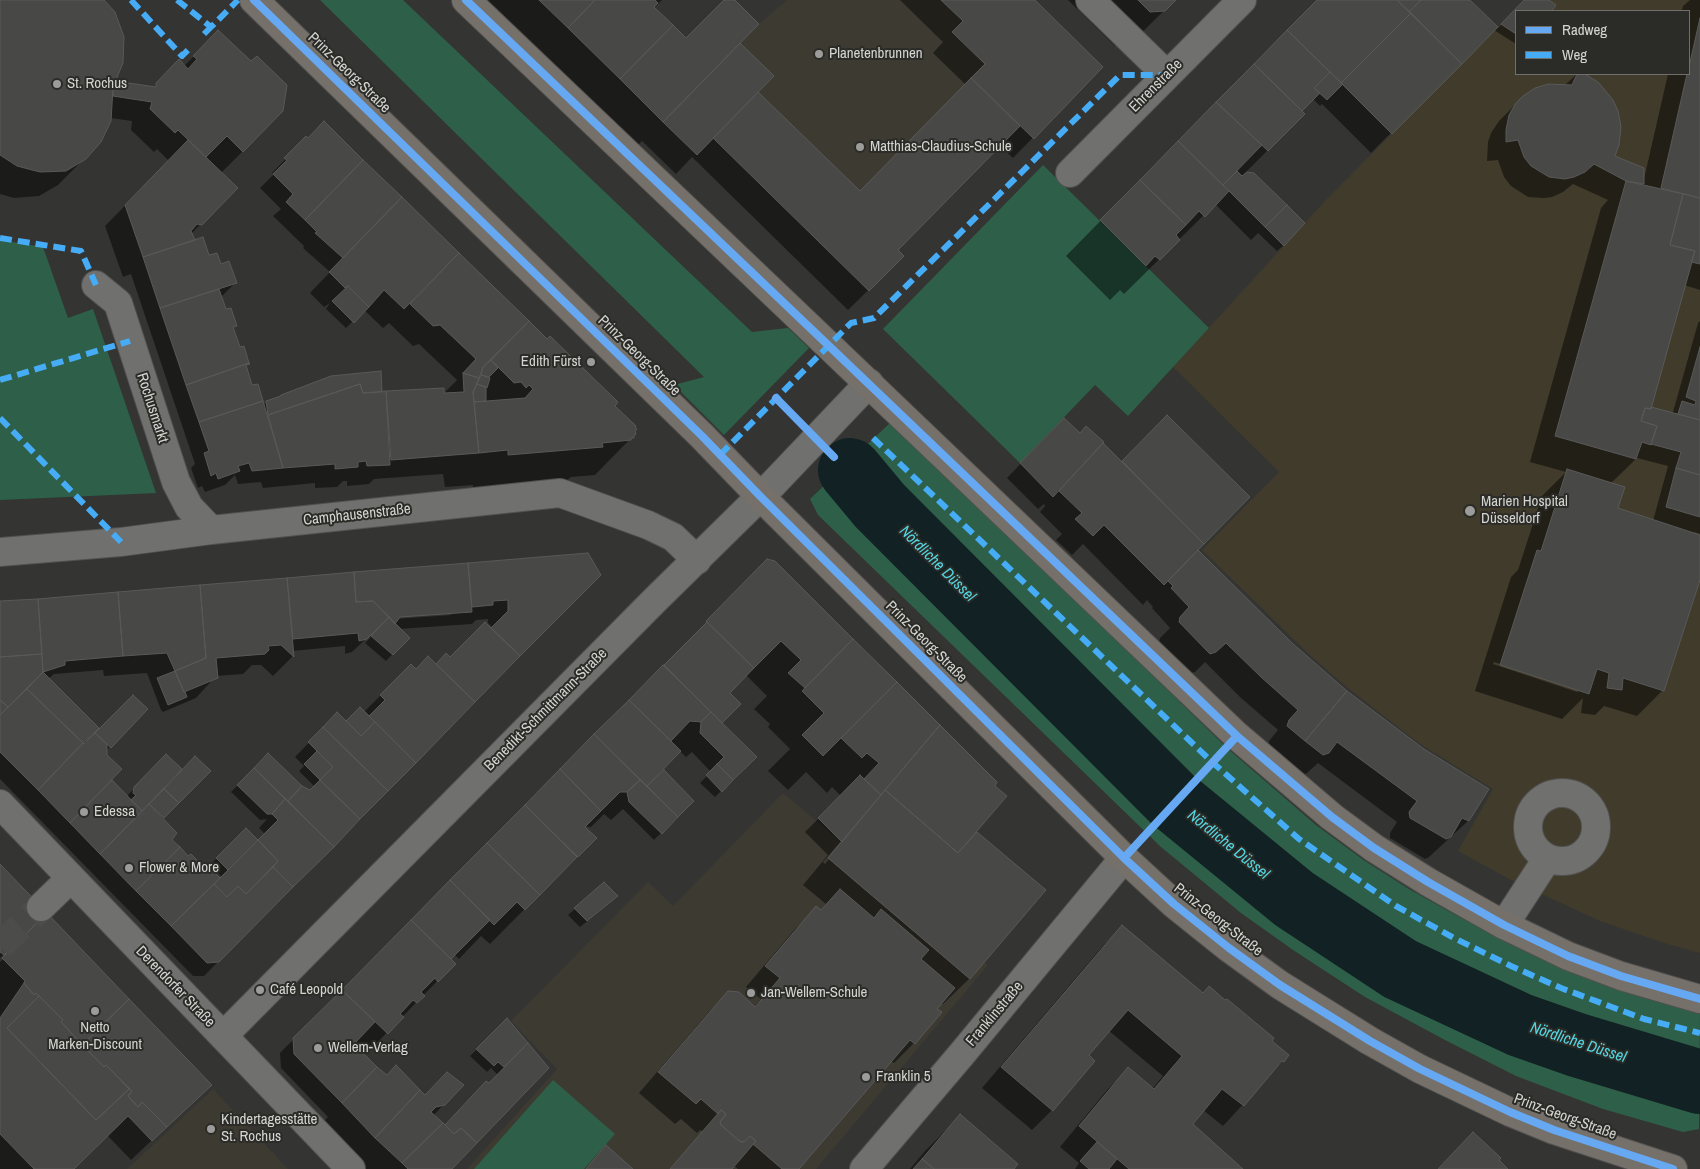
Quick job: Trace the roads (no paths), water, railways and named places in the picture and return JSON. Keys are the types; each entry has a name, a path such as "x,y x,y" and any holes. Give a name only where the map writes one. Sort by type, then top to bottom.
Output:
{"main road":[{"name":"Prinz-Georg-Straße","path":"254,0 695,429 1124,858 1174,904 1229,948 1280,985 1370,1041 1420,1069 1536,1123 1673,1169"},
{"path":"466,0 1237,736 1332,817 1374,848 1428,882 1504,925 1568,956 1621,976 1700,999"}],"street":[{"path":"1090,0 1166,74"},
{"name":"Ehrenstraße","path":"1070,173 1166,74 1242,0"},
{"name":"Rochusmarkt","path":"96,285 118,303 176,482 189,507 211,530"},
{"name":"Benedikt-Schmittmann-Straße","path":"223,1036 654,601 697,560 869,383"},
{"name":"Camphausenstraße","path":"0,552 121,542 211,530 560,493 648,525 673,537 697,560"},
{"name":"Derendorfer Straße","path":"0,804 223,1036 342,1166"},
{"name":"Franklinstraße","path":"864,1169 1124,858"},
{"path":"1504,925 1548,859"},
{"path":"41,907 71,878"}],"waterway":[{"name":"Nördliche Düssel","path":"850,470 880,506 1173,800 1294,899 1400,969 1520,1025 1577,1045 1700,1082"}],"tunnel":[{"path":"0,946 41,907"}],"tram line":[{"path":"0,794 361,1169"},
{"path":"0,815 340,1169"}],"place":[{"name":"Planetenbrunnen","path":"819,54"},
{"name":"St. Rochus","path":"57,84"},
{"name":"Matthias-Claudius-Schule","path":"860,147"},
{"name":"Edith Fürst","path":"591,362"},
{"name":"Marien Hospital Düsseldorf","path":"1470,511"},
{"name":"Edessa","path":"84,812"},
{"name":"Flower & More","path":"129,868"},
{"name":"Café Leopold","path":"260,990"},
{"name":"Jan-Wellem-Schule","path":"751,993"},
{"name":"Netto Marken-Discount","path":"95,1011"},
{"name":"Wellem-Verlag","path":"318,1048"},
{"name":"Franklin 5","path":"866,1077"},
{"name":"Kindertagesstätte St. Rochus","path":"211,1129"}]}
